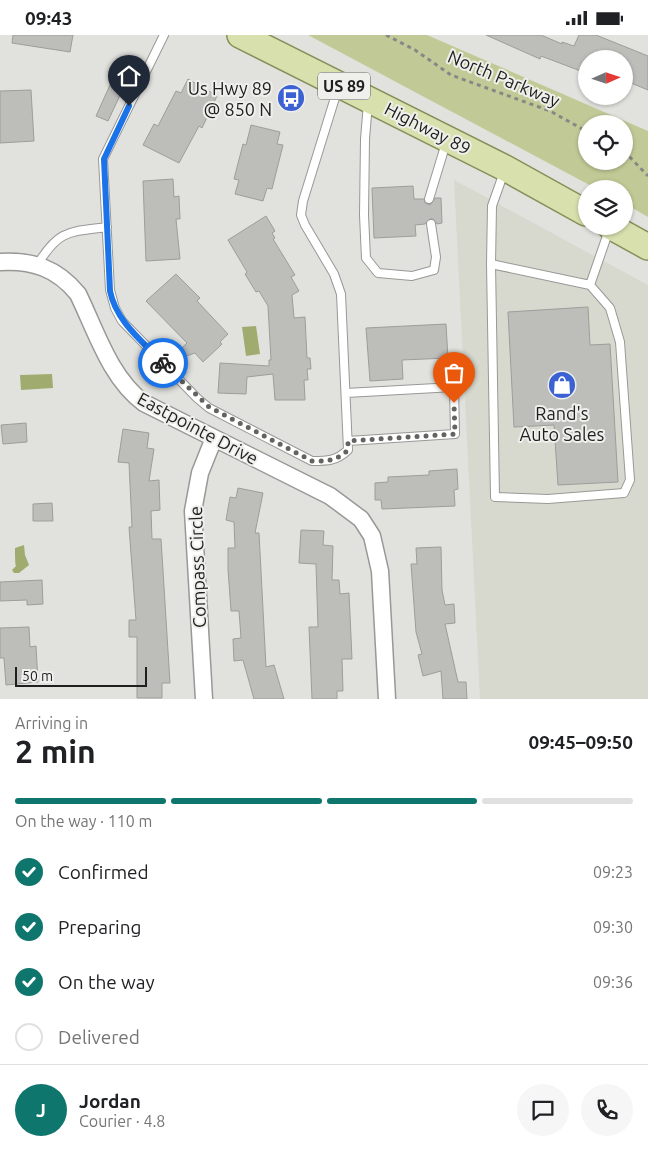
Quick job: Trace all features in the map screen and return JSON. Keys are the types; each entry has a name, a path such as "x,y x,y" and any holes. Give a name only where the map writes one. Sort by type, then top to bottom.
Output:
{"main road":[{"name":"Highway 89","path":"240,35 448,138 578,209"},
{"path":"626,235 648,247"}],"street":[{"name":"Eastpointe Drive","path":"0,262 38,264 60,276 78,294 118,376 134,395 155,409 339,501 361,519 372,536 380,571 387,699"},
{"name":"Compass Circle","path":"204,699 193,511 200,473 214,439"}],"lane":[{"path":"164,35 104,159 110,291 115,308 122,321 197,398 209,407 312,461 339,459 348,450 341,294 334,274 301,215 340,83"},
{"path":"368,98 365,139 364,215 366,258 378,273 412,276 434,270 436,257 431,224"},
{"path":"429,199 448,138"},
{"path":"491,264 590,285 610,308 620,342 630,480 624,493 548,499 495,497 491,264 492,206 505,168"},
{"path":"38,264 52,243 67,232 107,227"},
{"path":"590,285 607,235"},
{"path":"346,393 454,387 455,434 348,441"}],"path":[{"name":"North Parkway","path":"386,35 415,50 451,75 550,111 578,127"},
{"path":"633,160 648,176"}],"shaded area":[{"path":"308,35 427,35 578,101 578,105 588,105 611,115 578,115 578,170 633,170 633,124 648,131 648,217 633,208 633,180 580,180"},
{"path":"454,180 648,285 648,699 480,699"},
{"path":"256,326 260,354 246,356 242,327"},
{"path":"52,374 53,388 21,390 20,375"},
{"path":"24,545 29,565 19,573 14,573 12,570 16,566 15,548"}],"building":[{"path":"13,35 73,35 70,52 12,43"},
{"path":"486,35 541,35 562,44 562,42 574,46 579,35 596,35 648,56 648,90 633,84 633,50 578,50 578,70 541,56 540,59"},
{"path":"188,79 217,96 202,128 199,126 179,163 143,145 154,124 158,126 176,91 181,93"},
{"path":"110,85 122,91 108,121 96,116"},
{"path":"31,90 34,141 0,143 0,91"},
{"path":"251,125 280,132 277,144 283,145 272,189 267,188 263,201 235,194 239,180 234,179 243,144 246,145"},
{"path":"173,179 174,197 179,196 180,219 176,219 180,259 146,261 143,181"},
{"path":"413,186 414,199 424,199 425,203 430,205 435,198 441,198 442,223 437,224 433,219 430,219 425,224 415,225 416,236 374,238 372,188"},
{"path":"266,216 275,231 272,233 275,238 273,239 295,275 291,277 299,291 292,295 294,318 305,317 307,358 310,358 311,369 307,369 308,380 304,380 305,400 275,400 273,374 247,377 246,394 218,393 220,363 269,366 269,360 271,360 268,306 259,291 256,292 245,274 247,272 228,240"},
{"path":"176,274 200,298 197,301 228,334 220,342 222,344 203,362 195,353 170,362 168,361 187,343 146,301"},
{"name":"Rand's Auto Sales","path":"588,307 590,345 610,344 618,482 558,485 554,425 514,427 508,312"},
{"path":"446,324 448,358 402,360 403,379 370,381 366,328"},
{"path":"26,423 27,442 3,444 1,425"},
{"path":"123,429 149,433 147,448 154,449 149,481 159,480 160,510 151,511 152,539 161,539 170,683 162,683 162,698 137,698 137,637 129,637 129,620 136,620 129,527 132,527 129,463 118,462"},
{"path":"457,469 458,489 454,490 455,506 382,509 381,500 375,500 375,483 388,482 388,477 429,475 429,471"},
{"path":"238,488 263,493 255,533 259,533 266,667 274,665 284,699 254,699 243,660 234,661 233,639 241,638 239,611 231,611 228,569 228,548 235,548 234,522 226,520 230,497 236,498"},
{"path":"52,503 53,521 33,521 33,504"},
{"path":"301,530 324,531 323,545 333,546 332,580 339,580 340,594 349,593 352,659 342,659 343,691 337,691 337,699 312,699 309,627 318,627 316,564 299,563"},
{"path":"441,547 442,590 445,605 454,604 455,623 445,624 458,682 466,682 467,699 443,699 441,671 423,676 418,655 422,654 416,632 411,564 417,564 416,548"},
{"path":"42,580 43,604 27,605 27,600 0,601 0,582"},
{"path":"29,627 30,647 36,646 38,682 6,685 4,658 0,658 0,628"}],"way so far":[{"path":"163,363 197,398 209,407 312,461 339,459 348,450 348,441 455,434 454,403"}],"place":[{"name":"Us Hwy 89 @ 850 N","path":"291,98"},
{"name":"Rand's Auto Sales","path":"562,385"}],"route":[{"path":"129,106 104,159 110,291 115,308 122,321 163,363"}]}
